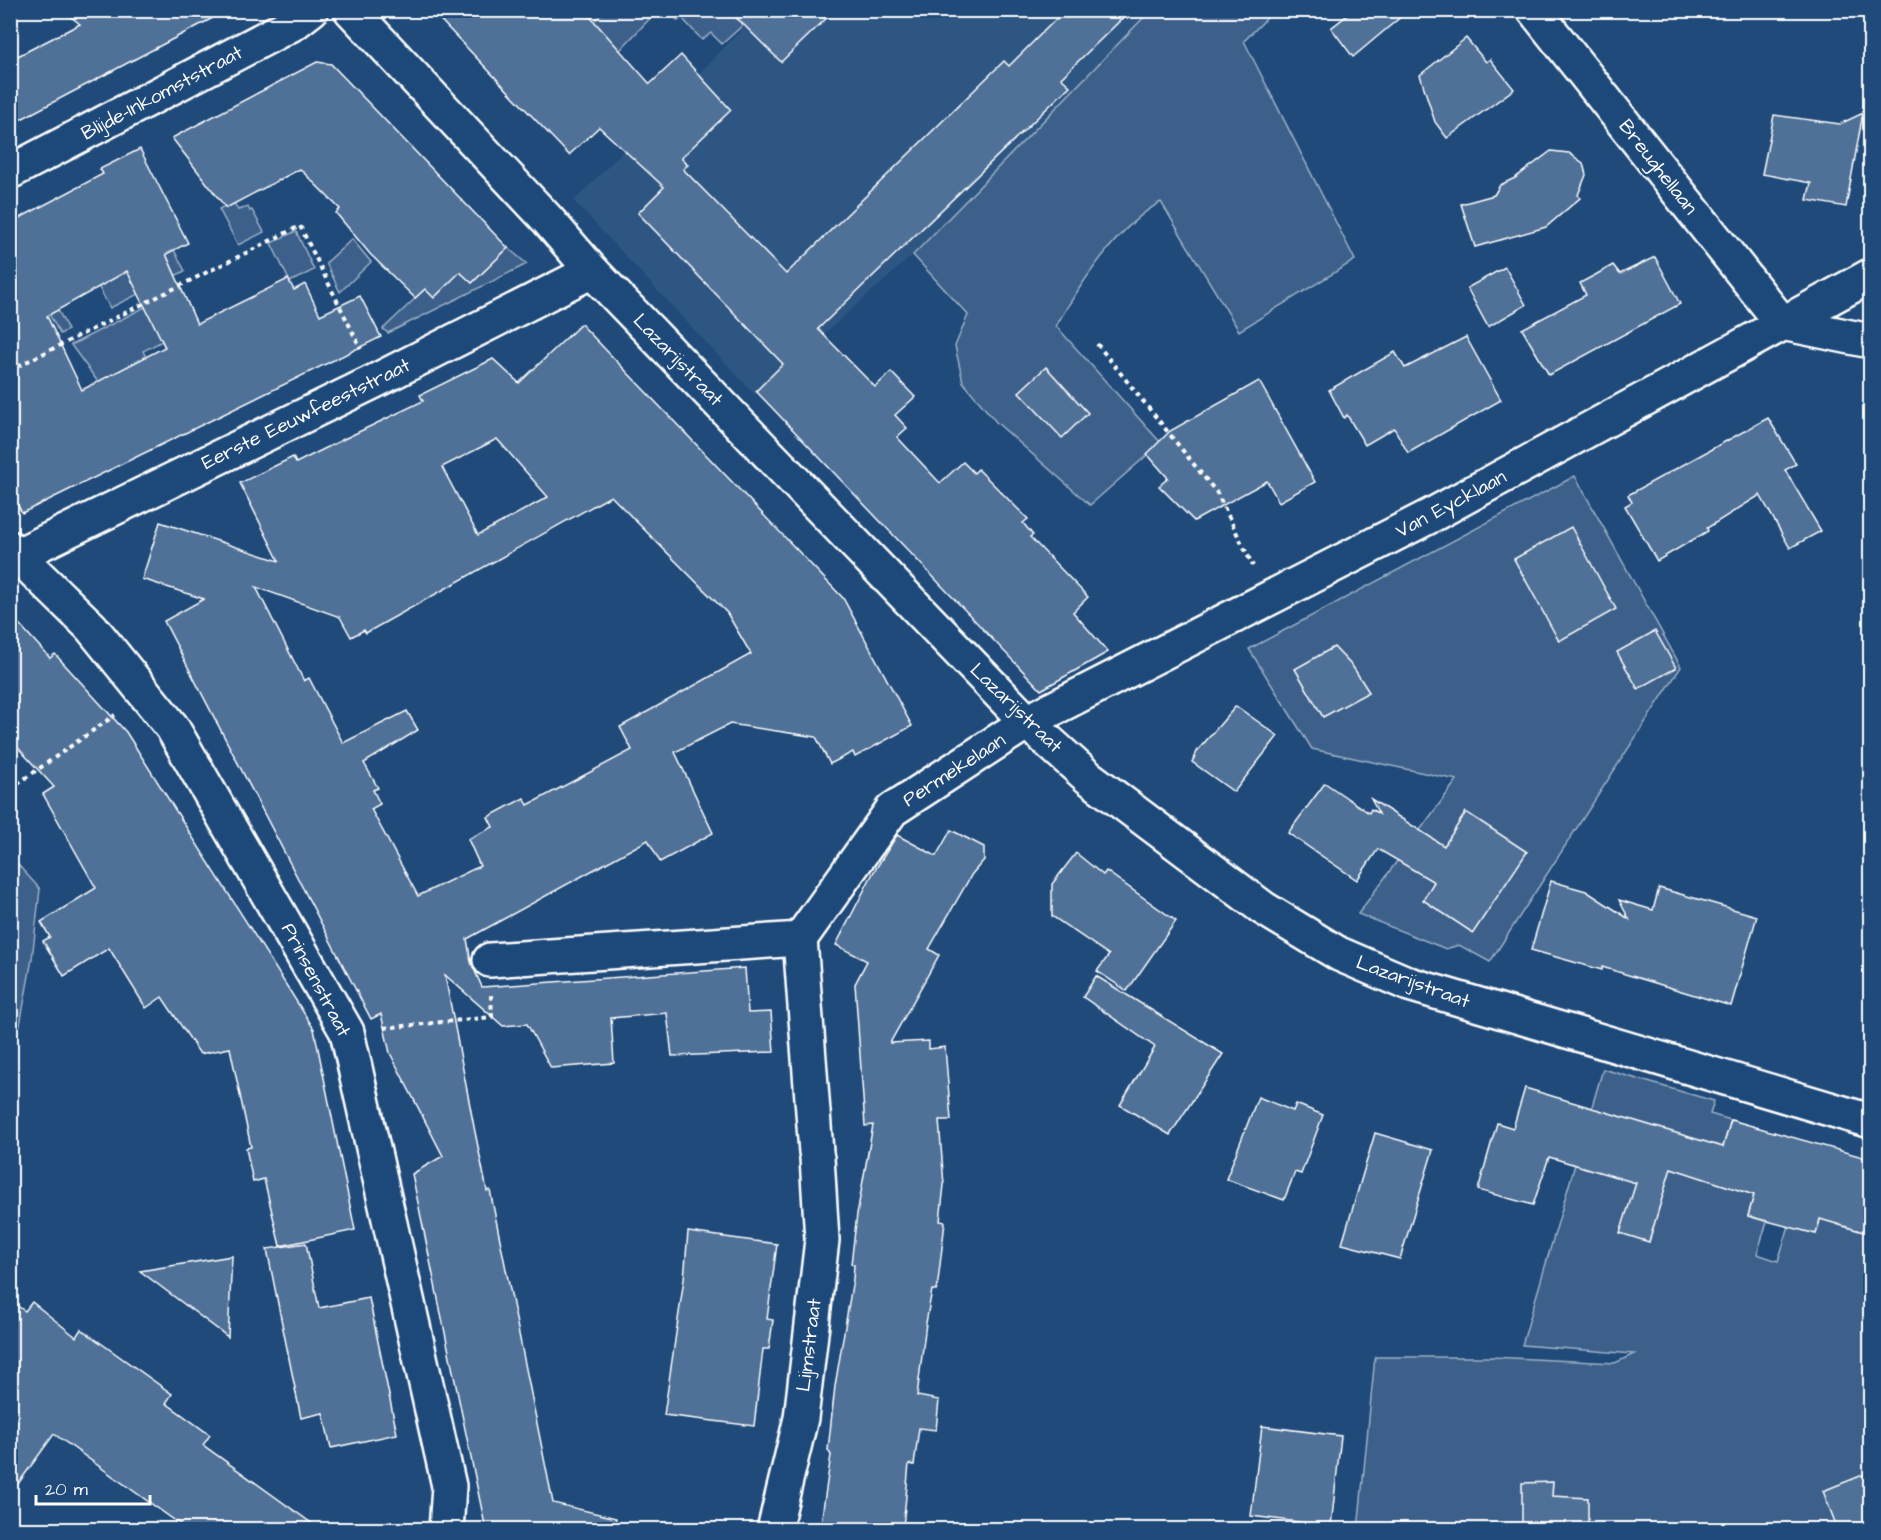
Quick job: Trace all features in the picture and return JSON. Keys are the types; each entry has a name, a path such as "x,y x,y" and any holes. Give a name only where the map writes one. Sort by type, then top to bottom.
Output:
{"street":[{"name":"Blijde-Inkomststraat","path":"10,172 294,23 311,10"},
{"name":"Lazarijstraat","path":"351,10 548,220 592,271 1027,722 1088,777 1254,901 1339,954 1409,984 1870,1121"},
{"name":"Breughellaan","path":"1534,10 1782,323"},
{"name":"Eerste Eeuwfeeststraat","path":"14,552 377,380 592,271"},
{"name":"Van Eycklaan","path":"1027,722 1432,515 1870,276"},
{"path":"1782,323 1870,341"},
{"name":"Prinsenstraat","path":"14,552 91,627 172,727 348,1032 449,1486 446,1530"},
{"name":"Permekelaan","path":"800,939 892,810 1027,722"},
{"path":"490,960 800,939"},
{"name":"Lijmstraat","path":"774,1530 801,1418 821,1252 817,1155 800,939"}],"path":[{"path":"10,370 300,226 377,380"},
{"path":"1097,344 1217,493 1269,598"},
{"path":"10,789 146,693"},
{"path":"348,1032 492,1017"}],"shaded area":[{"path":"1275,10 1244,41 1355,260 1239,331 1161,202 1130,225 1101,257 1056,326 1161,443 1090,505 996,422 963,382 955,346 968,315 913,255 1150,11"},
{"path":"605,11 657,11 620,50 571,42"},
{"path":"669,11 729,11 743,25 722,44 711,33 702,40 682,18 678,21"},
{"path":"760,11 1150,11 913,255 755,395 574,201"},
{"path":"233,201 238,210 248,207 250,211 252,210 264,232 238,245 219,209"},
{"path":"296,231 314,270 290,282 271,243"},
{"path":"352,239 371,262 340,292 326,263"},
{"path":"508,248 527,264 388,333 383,329 425,289 460,272 472,283"},
{"path":"174,250 185,271 110,308 96,282 122,269 124,274"},
{"path":"34,286 50,294 68,330 60,334"},
{"path":"187,302 197,328 164,346 162,341 143,351 148,361 98,382 71,345 145,307"},
{"path":"1575,476 1681,667 1490,962 1459,945 1446,949 1358,914 1457,780 1312,749 1249,649"},
{"path":"10,856 40,889 32,959 20,1025 16,1024 11,1047"},
{"path":"1603,1069 1714,1101 1710,1114 1731,1120 1712,1181 1754,1195 1748,1216 1767,1222 1757,1254 1778,1261 1789,1226 1816,1234 1825,1205 1836,1224 1870,1234 1870,1529 1358,1530 1375,1357 1490,1357 1615,1363 1634,1354 1522,1345"}],"building":[{"path":"62,10 228,10 10,125 10,60 80,24"},
{"path":"431,10 584,10 650,84 681,55 731,110 681,158 688,165 683,169 786,274 1004,61 1009,66 1065,10 1131,10 1061,78 1070,86 818,329 875,387 891,372 915,397 895,415 907,428 897,437 940,483 963,462 974,473 978,469 1028,519 1023,523 1033,535 1030,537 1088,597 1073,612 1108,652 1041,690 756,391 783,364 638,213 664,187 599,127 569,155"},
{"path":"729,10 835,10 781,62"},
{"path":"1354,10 1409,10 1353,57 1331,28"},
{"path":"1466,38 1486,62 1490,59 1514,89 1447,138 1435,122 1420,75"},
{"path":"317,62 331,64 508,248 472,283 460,272 434,298 425,289 415,298 370,254 336,213 340,209 300,169 226,208 172,138"},
{"path":"1863,113 1846,207 1807,200 1811,183 1762,174 1774,115 1840,124"},
{"path":"140,149 188,243 166,254 197,324 288,279 294,290 305,284 320,315 360,296 381,337 22,513 10,490 10,223 103,174 100,169","holes":["127,271 165,347 82,390 47,316"]},
{"path":"1551,151 1569,153 1583,163 1586,175 1578,195 1580,198 1546,227 1475,247 1461,204 1494,195 1500,185 1515,178"},
{"path":"1655,257 1680,304 1549,375 1522,329 1586,295 1580,283 1613,265 1620,274"},
{"path":"1505,267 1526,305 1488,327 1467,288"},
{"path":"581,324 843,598 912,726 855,757 853,752 830,764 816,737 730,724 675,752 713,833 660,862 648,840 467,939 471,962 482,987 745,968 748,1013 771,1012 774,1052 672,1056 667,1013 611,1018 614,1063 551,1068 527,1024 503,1026 445,975 487,1191 490,1190 553,1503 616,1518 614,1530 486,1530 412,1174 443,1156 390,1053 381,1014 371,1019 164,621 204,599 142,579 160,522 279,561 240,483 293,457 296,463 423,401 420,395 493,359 519,383","holes":["497,439 548,497 478,535 442,467","611,496 727,613 751,654 620,727 632,750 528,805 524,798 488,817 493,827 468,839 480,866 418,896 371,809 380,804 373,790 378,788 364,763 418,730 407,711 343,743 309,678 304,681 256,587 340,617 351,637 364,630 366,633"]},
{"path":"1466,337 1501,400 1408,453 1394,428 1365,445 1347,415 1344,418 1329,390 1395,352 1405,368"},
{"path":"1046,367 1088,413 1062,438 1019,392"},
{"path":"1259,381 1315,482 1279,502 1267,481 1194,521 1159,486 1168,478 1147,454 1170,431"},
{"path":"1768,418 1796,464 1785,470 1821,531 1790,548 1760,495 1707,528 1708,531 1657,561 1625,506 1632,502 1628,495"},
{"path":"1571,527 1616,609 1559,641 1514,559"},
{"path":"10,614 50,658 55,654 126,732 314,1029 355,1230 280,1246 264,1179 253,1182 246,1148 251,1147 230,1048 200,1054 162,997 146,1008 109,948 64,976 43,941 50,937 41,922 96,888 43,794 54,787 10,739"},
{"path":"1655,631 1676,668 1638,689 1617,652"},
{"path":"1334,647 1353,667 1369,692 1323,717 1295,669"},
{"path":"1236,706 1278,736 1234,792 1192,762 1198,750"},
{"path":"1325,783 1369,813 1371,809 1379,814 1371,799 1444,846 1466,812 1527,852 1473,933 1423,900 1434,882 1378,849 1357,880 1288,833"},
{"path":"951,830 984,847 984,860 972,874 929,949 939,955 890,1043 929,1041 929,1049 945,1047 951,1120 939,1120 944,1185 940,1221 945,1222 937,1290 932,1290 917,1396 939,1400 936,1430 919,1428 914,1465 909,1464 903,1528 820,1530 831,1455 828,1450 835,1386 853,1279 854,1265 851,1264 857,1214 873,1125 865,1126 855,984 867,961 836,945 873,873 897,835 936,856"},
{"path":"1076,853 1103,875 1106,871 1176,921 1127,991 1097,971 1109,955 1052,916 1052,884"},
{"path":"1551,881 1586,891 1629,919 1619,900 1653,910 1659,888 1757,916 1731,1006 1602,967 1602,970 1531,950"},
{"path":"1096,976 1223,1054 1170,1135 1120,1105 1155,1047 1083,997"},
{"path":"1525,1088 1723,1147 1731,1120 1870,1159 1870,1234 1820,1219 1816,1234 1748,1216 1754,1195 1671,1168 1649,1242 1620,1233 1636,1183 1549,1157 1533,1205 1478,1190 1497,1123 1513,1128"},
{"path":"1258,1097 1293,1111 1296,1104 1323,1115 1301,1174 1295,1172 1284,1200 1226,1179"},
{"path":"1375,1133 1433,1150 1400,1259 1342,1244"},
{"path":"688,1232 777,1244 767,1319 773,1320 769,1349 763,1349 754,1426 664,1415 684,1279"},
{"path":"306,1243 319,1308 369,1298 397,1434 331,1448 323,1413 301,1418 267,1249"},
{"path":"232,1256 228,1337 140,1271"},
{"path":"10,1301 25,1311 32,1302 76,1337 81,1329 172,1394 166,1403 210,1435 203,1445 321,1530 188,1530 54,1434 10,1495"},
{"path":"1262,1426 1341,1436 1331,1526 1251,1516"},
{"path":"1870,1472 1870,1530 1838,1530 1823,1491"},
{"path":"1553,1482 1552,1496 1588,1498 1588,1530 1522,1530 1522,1483"}]}
